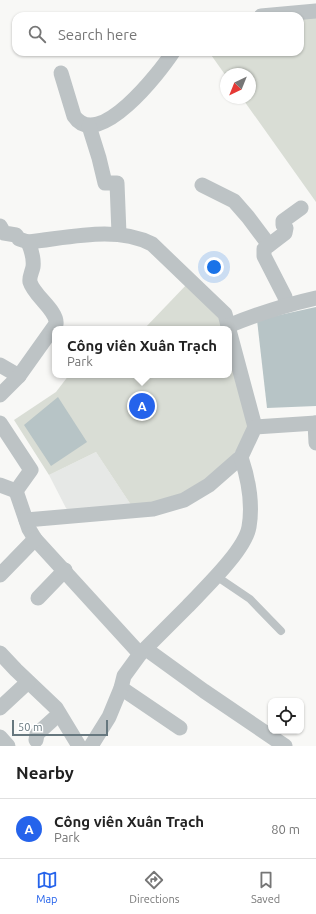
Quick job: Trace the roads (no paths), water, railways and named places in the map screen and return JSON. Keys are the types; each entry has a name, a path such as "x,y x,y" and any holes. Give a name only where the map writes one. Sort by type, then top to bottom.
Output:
{"street":[{"path":"304,12 316,11"},
{"path":"61,73 74,116 77,121 89,126 101,123 117,114 140,93 162,69 170,56"},
{"path":"89,126 105,184 117,183 119,234"},
{"path":"202,185 234,201 269,245"},
{"path":"286,304 285,297 264,256 264,250 284,233 286,228 283,221 301,208"},
{"path":"1,232 16,235 19,239 28,242 111,233 141,238 152,244 225,314 228,326"},
{"path":"28,242 33,266 30,278 31,283 36,293 56,316 57,320 55,326"},
{"path":"232,326 254,315 286,304 316,298"},
{"path":"0,396 18,376 52,329"},
{"path":"26,520 153,509 184,500 209,485 241,457 255,427 232,343"},
{"path":"0,365 18,376"},
{"path":"0,423 31,470 16,491"},
{"path":"255,427 316,423 316,443"},
{"path":"91,746 109,717 121,688 124,676 143,651 216,576 239,548 245,538 249,527 249,498 246,471 241,457"},
{"path":"0,486 16,491"},
{"path":"16,491 29,529 36,539 143,651 285,746"},
{"path":"0,576 36,539"},
{"path":"38,598 65,570"},
{"path":"0,653 59,714 79,746"},
{"path":"0,708 28,682"},
{"path":"121,688 180,728"},
{"path":"36,740 37,734 59,714"},
{"path":"0,737 8,746"}],"lane":[{"path":"216,576 250,599 281,631"}],"place":[{"name":"Công viên Xuân Trạch","path":"142,406"}]}
